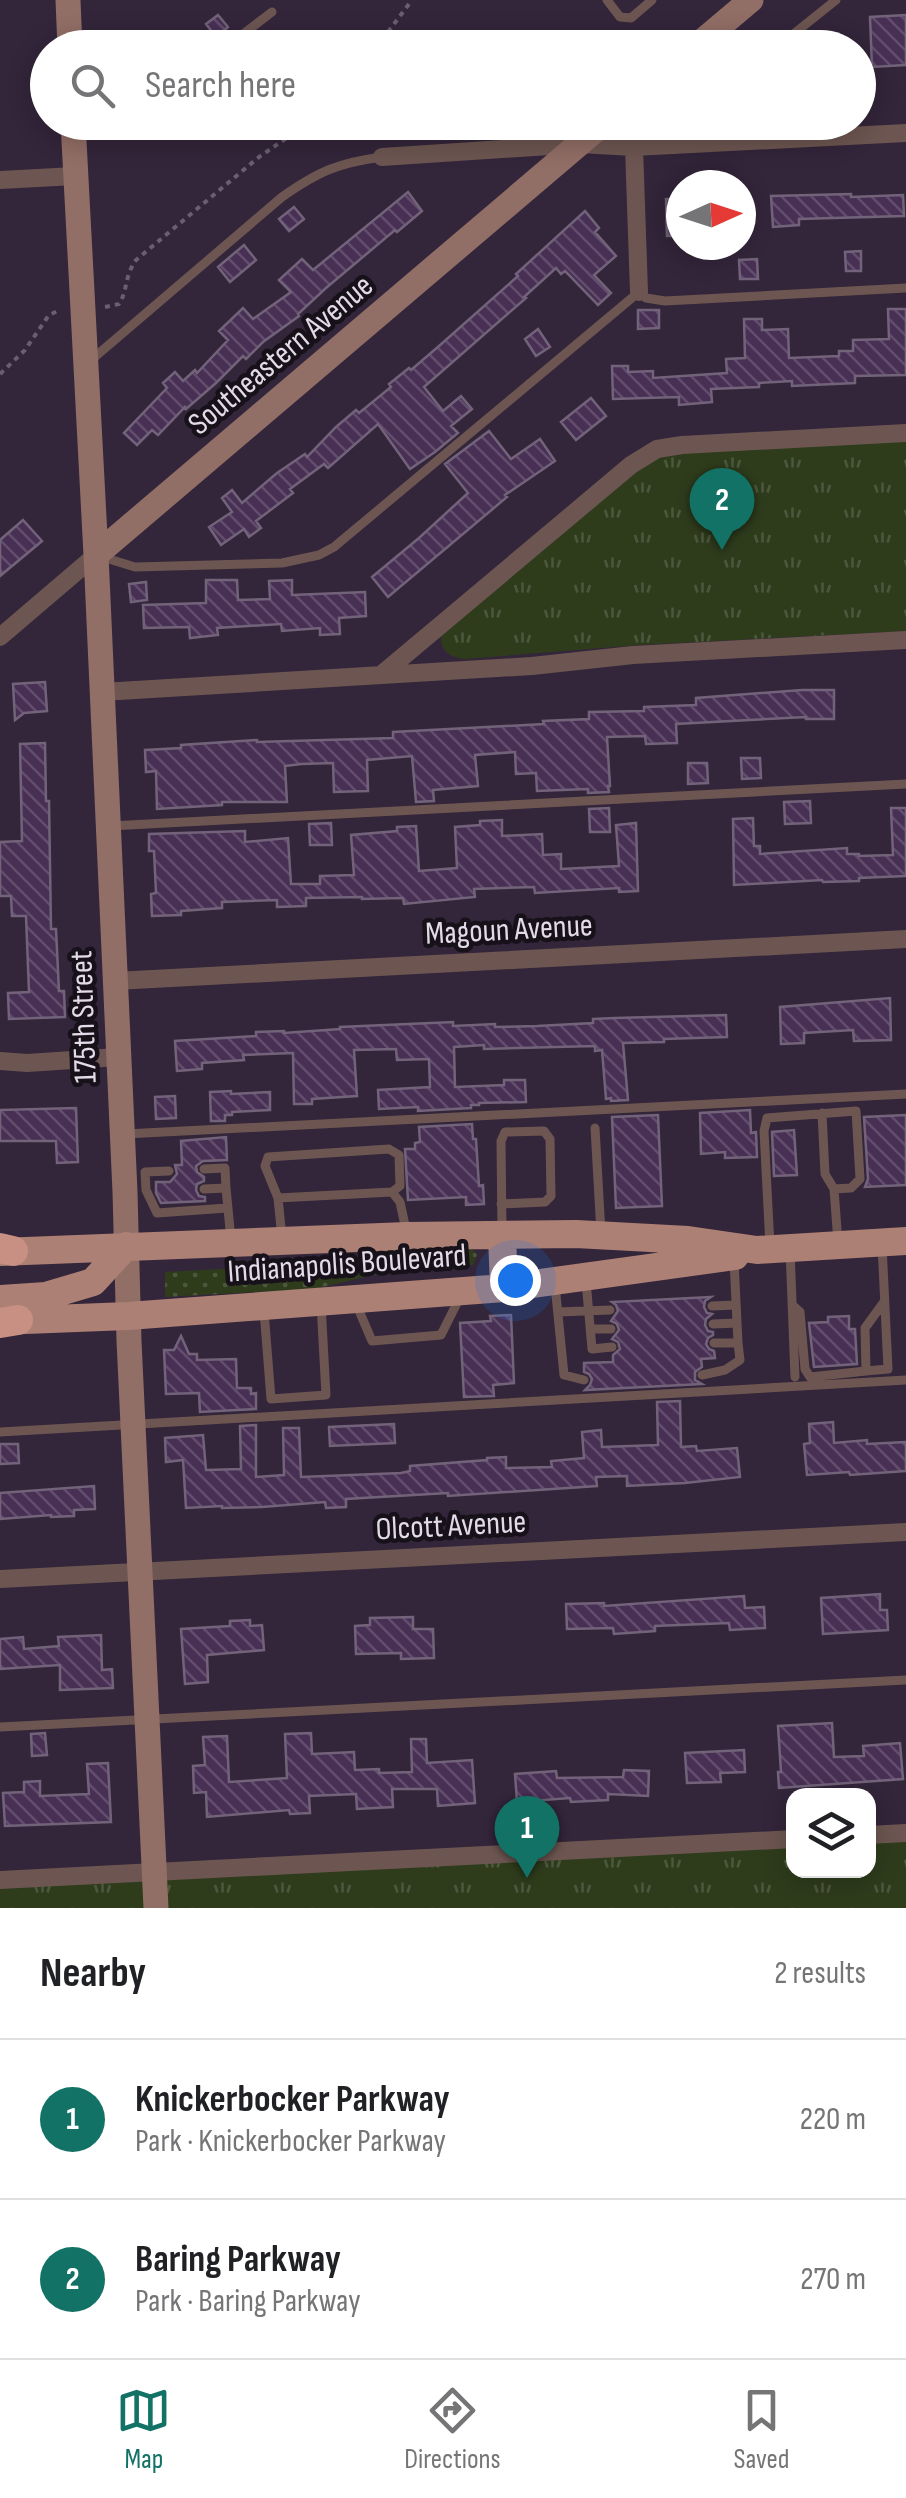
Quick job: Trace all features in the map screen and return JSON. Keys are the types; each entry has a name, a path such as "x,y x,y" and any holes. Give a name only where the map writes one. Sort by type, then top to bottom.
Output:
{"main road":[{"path":"502,1235 504,1288"},
{"name":"Indianapolis Boulevard","path":"4,1250 407,1236 602,1235 688,1240 763,1251"},
{"path":"595,1277 602,1235"},
{"name":"Indianapolis Boulevard","path":"5,1316 128,1316 504,1288 763,1251 894,1242"},
{"path":"5,1316 46,1296 94,1282 126,1246"}],"street":[{"path":"68,0 69,30"},
{"path":"718,30 751,0"},
{"path":"876,135 906,133"},
{"name":"175th Street","path":"74,140 121,1134 142,1190 126,1246 156,1908"},
{"name":"Southeastern Avenue","path":"0,638 584,140"},
{"path":"382,157 579,144 634,147 770,140"},
{"path":"634,147 639,292"},
{"path":"0,180 76,176"},
{"path":"381,675 631,465 657,449 906,433"},
{"path":"102,692 906,640"},
{"name":"Magoun Avenue","path":"115,981 906,939"},
{"path":"0,1061 118,1057"},
{"name":"Olcott Avenue","path":"0,1579 906,1532"},
{"path":"876,1835 906,1833"},
{"path":"0,1880 786,1839"}],"lane":[{"path":"607,0 620,17 631,18 652,0"},
{"path":"798,30 836,0"},
{"path":"248,30 272,12"},
{"path":"87,364 309,178 332,167 382,157"},
{"path":"96,555 135,566 282,563 320,555 639,292 646,298 665,301 906,288"},
{"path":"108,826 906,784"},
{"path":"121,1134 906,1094"},
{"path":"702,1375 725,1370 740,1360 736,1305 763,1251 767,1118 856,1112 860,1179 850,1188 834,1189"},
{"path":"822,1113 826,1174 834,1189 838,1244"},
{"path":"502,1235 504,1114"},
{"path":"594,1128 602,1235"},
{"path":"502,1204 545,1202 551,1196 550,1138 544,1130 505,1132"},
{"path":"278,1198 392,1192 400,1186 398,1156 389,1149 268,1158 265,1166 278,1198 282,1240"},
{"path":"204,1169 225,1168 232,1242"},
{"path":"170,1171 145,1172 142,1190 157,1213 227,1208"},
{"path":"204,1188 226,1188"},
{"path":"392,1192 400,1202 407,1236"},
{"path":"169,1212 172,1244"},
{"path":"763,1251 800,1312 805,1369 810,1376 888,1369 884,1302 894,1242"},
{"path":"595,1277 589,1311 592,1349 612,1348"},
{"path":"555,1282 564,1375 584,1380"},
{"path":"354,1299 372,1341 441,1334 464,1290"},
{"path":"264,1306 270,1399 326,1395 321,1301"},
{"path":"866,1371 865,1328 884,1302"},
{"path":"792,1304 795,1377"},
{"path":"712,1306 736,1305"},
{"path":"558,1312 610,1310"},
{"path":"713,1324 737,1324"},
{"path":"591,1329 611,1329"},
{"path":"714,1343 738,1342"},
{"path":"0,1432 906,1380"},
{"path":"0,1727 906,1680"}],"path":[{"path":"390,30 412,0"},
{"path":"102,308 119,304 127,272 136,260 284,140"},
{"path":"0,374 12,365 50,314 63,310"}],"green space":[{"path":"906,439 906,631 638,645 466,659 450,655 444,648 442,633 630,473 665,453"},
{"path":"398,1248 472,1249 477,1255 473,1265 382,1273 314,1289 165,1297 165,1272 315,1264"},
{"path":"906,1839 906,1908 0,1908 0,1886 786,1845 786,1878 876,1878 876,1841"}],"building":[{"path":"218,15 228,27 211,30 206,24"},
{"path":"906,15 906,65 876,67 876,30 871,30 870,17"},
{"path":"408,192 422,211 326,288 299,316 246,359 243,356 158,435 152,430 137,445 124,433 167,388 163,383 175,372 183,381 195,370 197,373 228,340 219,331 243,308 253,319 291,292 279,280 302,259 313,270"},
{"path":"903,195 904,216 799,219 799,225 773,227 771,196"},
{"path":"294,207 304,219 289,231 279,219"},
{"path":"585,211 599,228 595,232 616,256 594,275 611,293 598,305 565,271 561,274 556,268 424,387 443,411 461,396 472,409 451,426 458,433 410,469 378,424 328,468 324,464 290,489 293,493 256,521 261,528 249,537 244,529 221,545 209,527 232,512 222,498 232,490 242,503 277,473 305,454 307,457 356,410 359,413 439,346"},
{"path":"244,245 256,260 230,282 218,267"},
{"path":"861,251 861,271 846,271 845,252"},
{"path":"756,259 758,279 740,279 739,260"},
{"path":"888,309 906,309 906,375 855,376 855,383 792,386 792,381 711,389 712,402 679,405 679,397 613,399 612,366 628,366 628,372 653,371 653,378 727,373 726,359 745,358 744,319 762,319 762,330 788,329 789,358 839,356 839,351 853,351 853,340 889,339"},
{"path":"638,310 659,310 659,328 638,329"},
{"path":"538,329 550,347 536,356 525,339"},
{"path":"591,398 606,416 576,440 561,422"},
{"path":"489,431 511,459 540,439 555,461 505,495 388,597 372,577 468,493 445,464"},
{"path":"23,520 42,541 0,576 0,540"},
{"path":"206,580 237,580 238,600 270,599 269,581 292,580 292,595 365,592 366,616 339,618 340,634 320,635 320,628 282,631 281,624 217,628 218,635 190,638 189,627 144,628 143,605 206,603"},
{"path":"146,582 147,600 131,602 129,584"},
{"path":"45,682 47,711 24,713 15,720 13,684"},
{"path":"834,690 834,719 676,724 677,743 646,744 645,736 607,737 609,792 537,791 536,773 516,774 515,752 475,755 478,786 433,790 434,801 416,802 412,756 367,760 368,791 334,792 333,763 301,764 285,766 287,802 222,802 157,809 156,771 146,772 145,750 181,745 393,738 393,732 544,724 543,721 589,719 589,712 644,711 644,707 696,705 696,698"},
{"path":"45,743 51,929 56,929 59,991 64,991 65,1017 9,1019 8,993 29,992 26,916 12,916 11,896 0,896 0,842 22,841 20,744"},
{"path":"741,758 760,758 761,778 742,779"},
{"path":"688,763 707,763 708,783 688,784"},
{"path":"810,801 811,823 785,824 784,802"},
{"path":"609,808 610,832 590,832 589,809"},
{"path":"891,808 906,808 906,876 734,885 733,819 753,818 754,846 760,846 760,854 847,848 847,854 859,856 893,855"},
{"path":"502,820 502,836 542,834 543,855 561,854 561,869 619,866 616,825 636,823 638,891 619,892 619,888 535,893 534,887 474,889 475,897 404,904 403,898 362,897 306,898 306,906 277,907 277,900 222,902 222,908 152,916 151,894 156,893 149,834 245,831 245,842 288,838 291,884 320,884 320,876 354,875 351,835 416,826 419,871 457,868 455,827"},
{"path":"331,823 332,845 310,845 309,824"},
{"path":"890,998 891,1040 854,1041 853,1030 804,1033 804,1043 781,1044 780,1007"},
{"path":"726,1015 727,1037 623,1043 628,1100 606,1099 602,1050 595,1051 595,1046 454,1047 455,1087 525,1080 526,1102 479,1103 471,1108 379,1109 378,1090 430,1087 429,1059 397,1060 396,1049 354,1050 357,1096 312,1099 312,1104 294,1104 293,1053 243,1055 244,1060 202,1063 202,1069 177,1071 175,1041 256,1036 256,1032 453,1022 453,1026 537,1026 593,1023 593,1019"},
{"path":"210,1092 270,1092 270,1110 232,1112 225,1115 225,1121 211,1121"},
{"path":"175,1096 176,1118 156,1119 155,1097"},
{"path":"76,1108 78,1162 57,1163 56,1141 0,1141 0,1110"},
{"path":"750,1110 757,1157 725,1158 725,1152 701,1154 700,1113"},
{"path":"658,1115 662,1206 616,1208 612,1117"},
{"path":"906,1115 906,1185 865,1187 868,1179 864,1117"},
{"path":"472,1124 484,1204 466,1205 466,1197 408,1200 405,1149 415,1149 415,1143 420,1142 419,1127"},
{"path":"794,1130 797,1175 774,1176 772,1132"},
{"path":"226,1137 227,1160 203,1161 196,1166 204,1181 197,1184 196,1190 205,1201 161,1203 156,1182 170,1182 177,1174 175,1165 182,1165 181,1141"},
{"path":"711,1297 704,1307 712,1314 705,1325 713,1335 706,1344 715,1358 701,1359 702,1367 695,1372 695,1380 702,1384 585,1390 592,1379 584,1372 584,1363 613,1362 613,1355 620,1349 612,1339 619,1330 611,1321 618,1311 612,1302"},
{"path":"511,1315 514,1383 493,1385 494,1396 464,1397 460,1323"},
{"path":"849,1316 849,1329 855,1329 857,1364 814,1367 809,1323"},
{"path":"181,1336 189,1354 197,1354 197,1360 236,1359 237,1388 251,1388 251,1394 256,1393 256,1409 200,1412 199,1393 166,1394 164,1350 174,1350"},
{"path":"680,1401 681,1447 696,1446 697,1451 737,1448 740,1477 627,1486 627,1476 596,1477 597,1486 346,1499 346,1507 326,1508 325,1502 186,1508 183,1460 166,1462 165,1438 203,1435 206,1470 241,1469 240,1426 256,1425 256,1477 284,1475 283,1428 299,1428 301,1477 401,1473 410,1471 410,1466 506,1457 506,1468 552,1467 551,1461 584,1458 582,1432 601,1430 602,1447 658,1445 657,1402"},
{"path":"833,1422 834,1443 906,1442 906,1471 807,1475 804,1444 810,1443 809,1424"},
{"path":"394,1424 395,1443 330,1446 329,1427"},
{"path":"0,1444 18,1444 19,1463 0,1464"},
{"path":"94,1486 95,1509 74,1510 74,1516 0,1519 0,1493"},
{"path":"880,1594 880,1610 887,1610 888,1630 823,1634 821,1598"},
{"path":"744,1596 745,1608 764,1607 765,1628 730,1630 729,1623 655,1626 655,1631 614,1634 613,1628 567,1629 566,1604 604,1606"},
{"path":"413,1617 413,1629 433,1629 434,1658 401,1659 401,1653 356,1654 355,1626 370,1625 370,1618"},
{"path":"250,1620 250,1626 262,1625 264,1650 207,1655 208,1682 185,1684 181,1629 230,1626 230,1621"},
{"path":"101,1635 102,1670 112,1669 113,1688 60,1690 60,1665 0,1669 0,1639 23,1637 24,1649 59,1646 58,1637"},
{"path":"832,1723 834,1757 864,1756 863,1746 900,1743 903,1779 779,1788 778,1726"},
{"path":"45,1733 47,1755 32,1756 31,1734"},
{"path":"311,1733 312,1754 354,1752 355,1770 379,1769 379,1773 412,1772 411,1739 426,1739 427,1763 472,1760 475,1803 438,1806 437,1789 392,1789 393,1807 357,1809 356,1794 309,1796 310,1813 290,1814 289,1810 207,1817 206,1792 194,1793 193,1766 205,1765 203,1737 227,1736 229,1782 287,1778 285,1734"},
{"path":"744,1750 745,1772 720,1773 721,1782 687,1783 685,1753"},
{"path":"108,1763 111,1822 5,1826 3,1793 24,1792 24,1782 40,1781 40,1796 89,1794 87,1764"},
{"path":"624,1770 649,1771 648,1796 608,1794 608,1800 517,1802 515,1774 556,1771 557,1778 623,1777"}],"place":[{"name":"Baring Parkway","path":"722,550"},
{"name":"Knickerbocker Parkway","path":"527,1878"}]}
